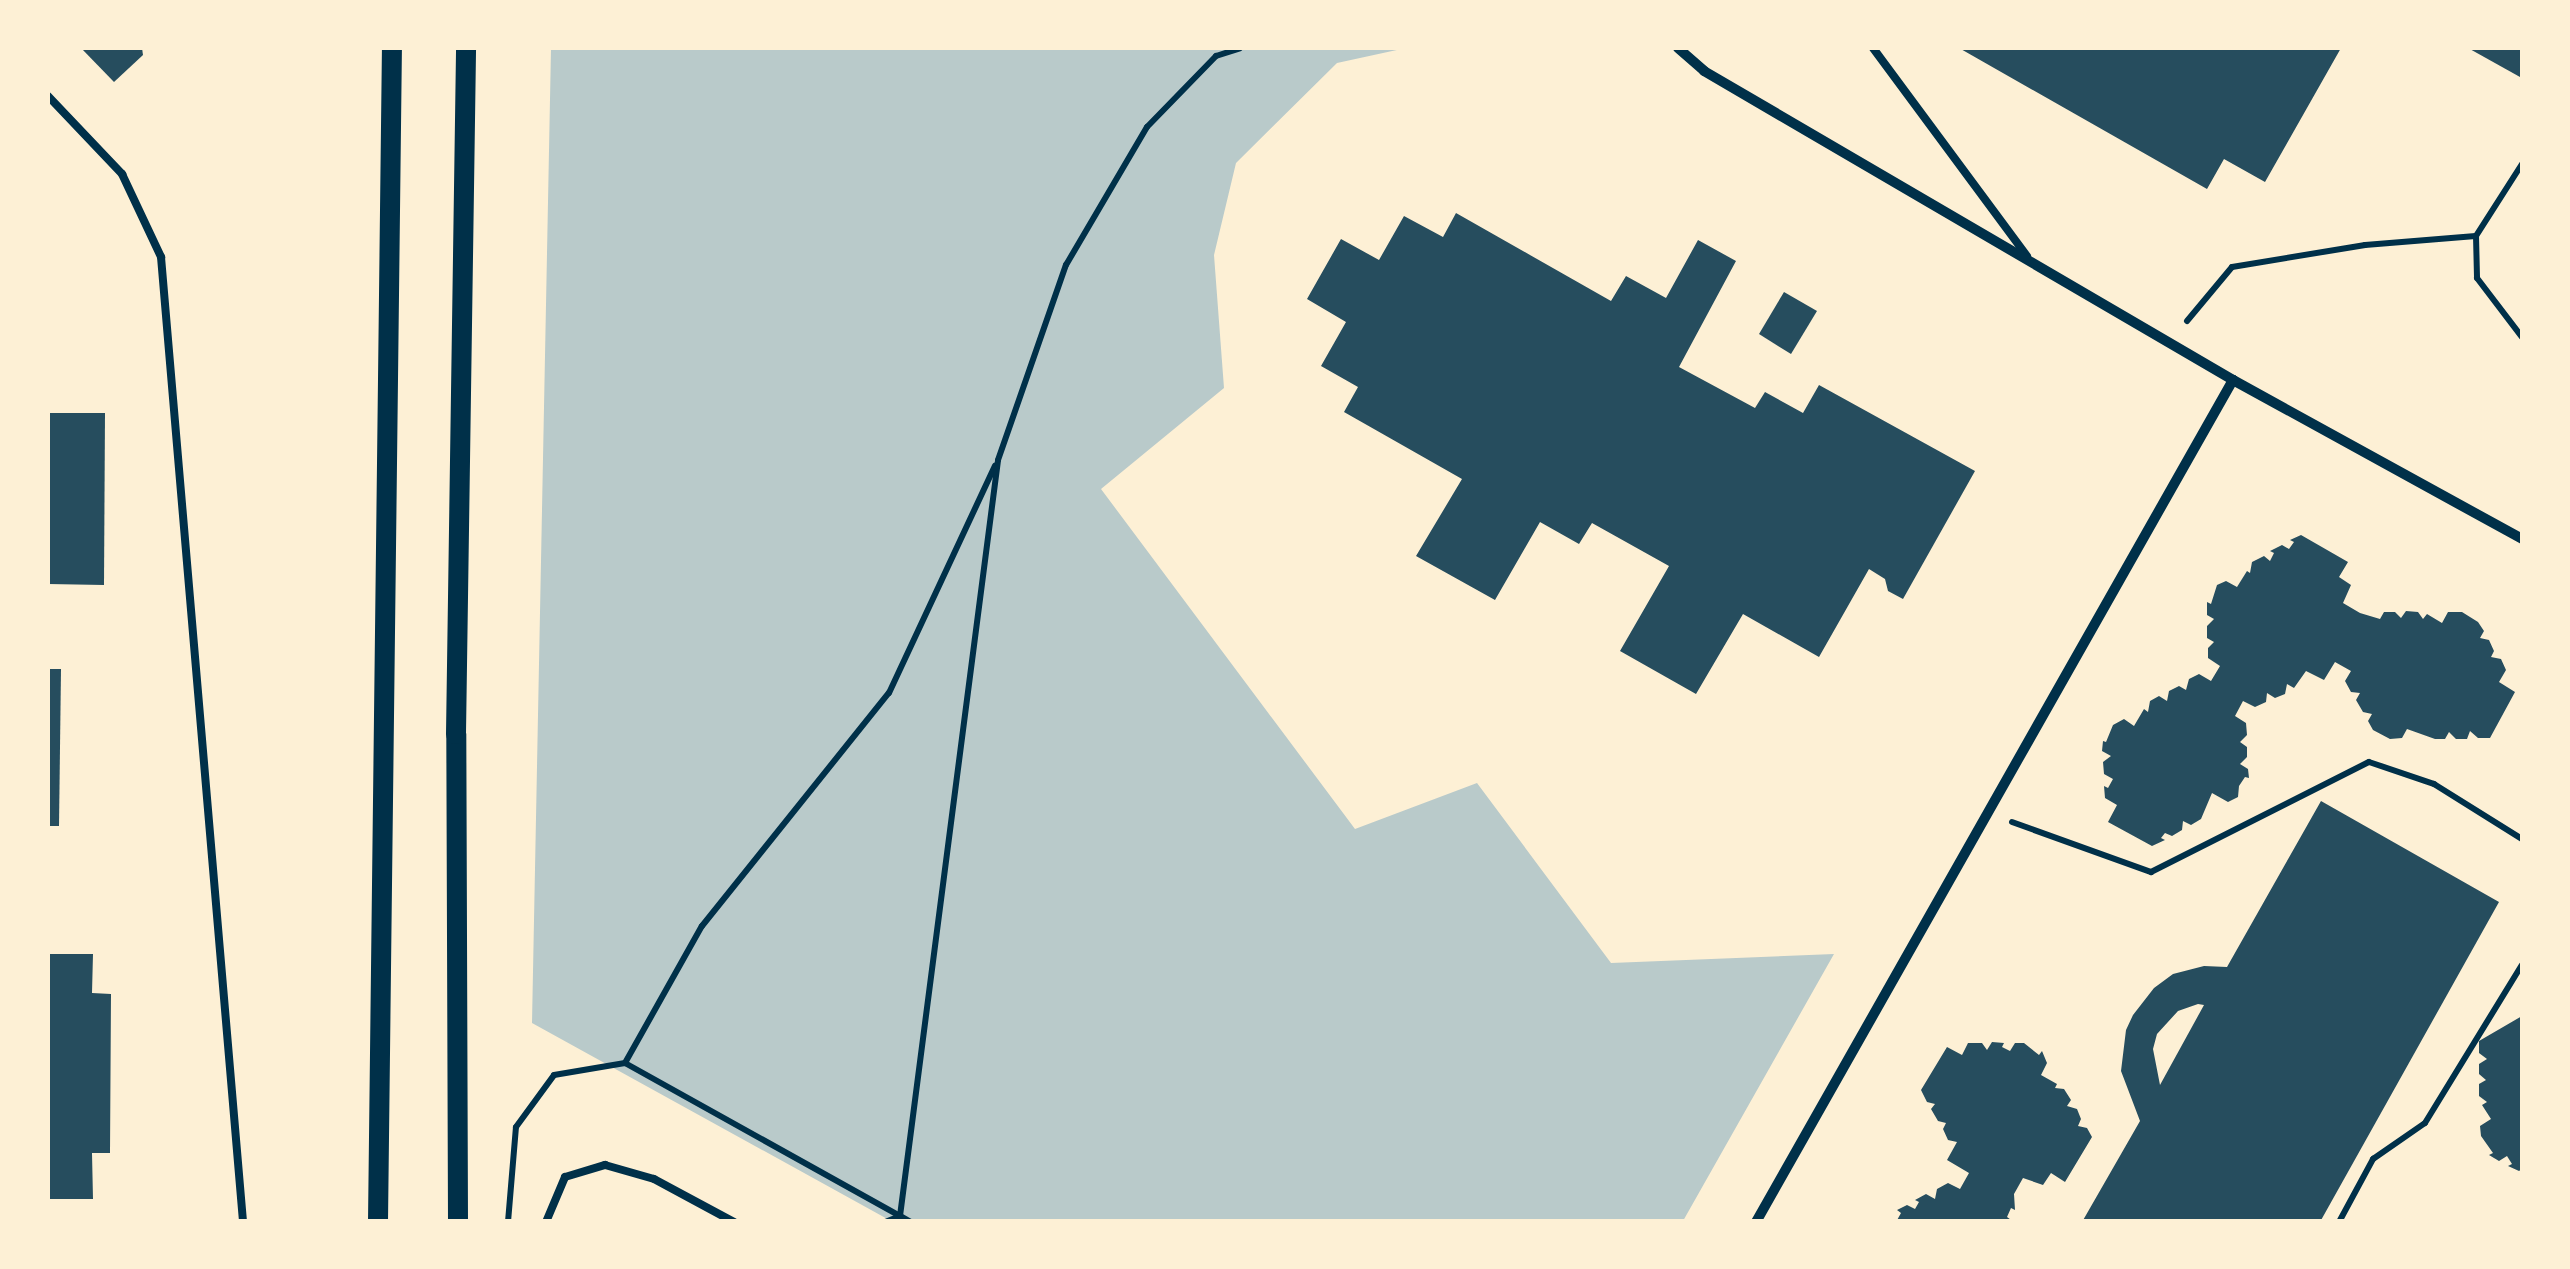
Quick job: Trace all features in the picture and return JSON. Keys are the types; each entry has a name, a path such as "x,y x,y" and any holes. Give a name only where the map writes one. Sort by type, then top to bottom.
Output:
{"main road":[{"path":"378,1222 392,48"},
{"path":"458,1222 456,734 466,48"}],"street":[{"path":"1678,48 1704,70 2233,380 2522,539"},
{"path":"1756,1222 2233,380"}],"lane":[{"path":"1873,48 2027,256"},
{"path":"48,96 122,174 161,258 244,1222"},
{"path":"546,1222 566,1177 605,1165 654,1179 734,1222"}],"path":[{"path":"624,1062 702,926 889,693 998,460 1066,265 1148,127 1216,56 1240,48"},
{"path":"2522,164 2476,236 2477,278 2522,336"},
{"path":"2170,341 2232,267 2365,246 2476,236"},
{"path":"900,1216 998,460"},
{"path":"1988,814 2150,872 2370,762 2434,784 2522,839"},
{"path":"2339,1222 2373,1159 2425,1123 2522,965"},
{"path":"508,1222 516,1127 554,1075 624,1062 911,1222"},
{"path":"884,1222 900,1216"}],"shaded area":[{"path":"551,48 1406,48 1337,63 1236,163 1214,255 1224,388 1101,489 1355,829 1477,783 1611,963 1834,954 1683,1221 891,1221 532,1023"}],"building":[{"path":"81,48 142,48 143,55 114,82"},
{"path":"1959,48 2341,48 2265,182 2224,159 2207,189"},
{"path":"2468,48 2522,48 2522,74 2520,77"},
{"path":"1456,213 1611,301 1626,276 1666,298 1698,240 1736,261 1679,367 1755,408 1765,392 1803,413 1819,385 1975,471 1903,599 1888,591 1885,579 1869,569 1819,657 1743,614 1696,694 1620,651 1669,566 1592,523 1579,544 1540,522 1495,600 1416,556 1462,479 1344,412 1358,387 1321,366 1346,322 1307,299 1341,239 1379,260 1404,216 1443,237"},
{"path":"1784,292 1817,311 1791,354 1759,334"},
{"path":"48,413 105,413 104,585 48,584"},
{"path":"2301,535 2348,562 2339,577 2351,585 2343,603 2360,613 2380,619 2384,612 2395,612 2401,618 2406,611 2418,612 2423,619 2427,614 2442,623 2448,612 2462,612 2478,622 2484,631 2480,638 2489,640 2494,651 2491,657 2501,659 2506,670 2499,682 2515,692 2490,738 2478,738 2470,731 2467,739 2456,739 2449,732 2445,739 2435,739 2407,729 2402,738 2390,739 2373,730 2368,721 2372,714 2363,712 2356,700 2360,693 2351,692 2345,681 2351,671 2335,662 2324,680 2306,671 2294,688 2287,684 2285,694 2275,698 2267,693 2266,702 2255,707 2243,701 2235,716 2246,723 2247,735 2240,742 2247,747 2247,757 2240,764 2248,769 2249,778 2245,777 2239,786 2238,797 2228,802 2212,793 2201,819 2191,825 2183,821 2182,830 2172,836 2165,833 2161,838 2165,840 2152,846 2108,822 2117,805 2105,798 2104,786 2108,788 2113,779 2104,774 2103,762 2111,756 2102,751 2113,725 2124,719 2134,726 2144,709 2148,712 2150,701 2159,696 2167,701 2169,691 2179,686 2186,690 2189,679 2199,674 2211,681 2220,666 2208,658 2208,648 2214,642 2207,638 2207,626 2214,619 2207,615 2207,602 2211,604 2217,585 2226,581 2237,587 2247,571 2250,573 2252,562 2264,556 2270,561 2274,553 2270,551 2282,545 2289,549 2294,542 2290,540"},
{"path":"48,669 61,669 59,826 48,826"},
{"path":"2321,801 2499,902 2320,1222 2082,1222 2140,1121 2121,1071 2126,1030 2133,1015 2154,988 2173,974 2204,966 2227,967","holes":["2204,1005 2160,1085 2153,1049 2157,1034 2178,1011"]},
{"path":"48,954 93,954 92,993 111,994 110,1153 92,1153 93,1199 48,1199"},
{"path":"2522,1016 2519,1171 2508,1166 2512,1164 2507,1156 2499,1161 2489,1155 2493,1153 2481,1136 2480,1126 2491,1119 2482,1105 2487,1102 2479,1096 2479,1084 2486,1080 2479,1074 2479,1064 2487,1059 2479,1053 2479,1041"},
{"path":"1992,1042 2004,1043 2002,1047 2010,1051 2015,1043 2024,1043 2039,1055 2042,1051 2047,1063 2041,1075 2057,1084 2055,1088 2064,1089 2071,1100 2067,1106 2077,1109 2081,1119 2078,1126 2087,1128 2092,1137 2065,1182 2051,1173 2043,1185 2023,1178 2014,1194 2015,1210 2011,1208 2007,1217 2014,1222 1896,1222 1901,1213 1897,1210 1907,1205 1915,1209 1919,1202 1915,1200 1926,1194 1935,1199 1937,1189 1948,1183 1960,1189 1969,1173 1947,1160 1957,1142 1948,1140 1943,1129 1946,1123 1938,1121 1931,1109 1935,1104 1927,1102 1921,1090 1947,1047 1962,1055 1968,1043 1982,1043 1987,1050"}]}
